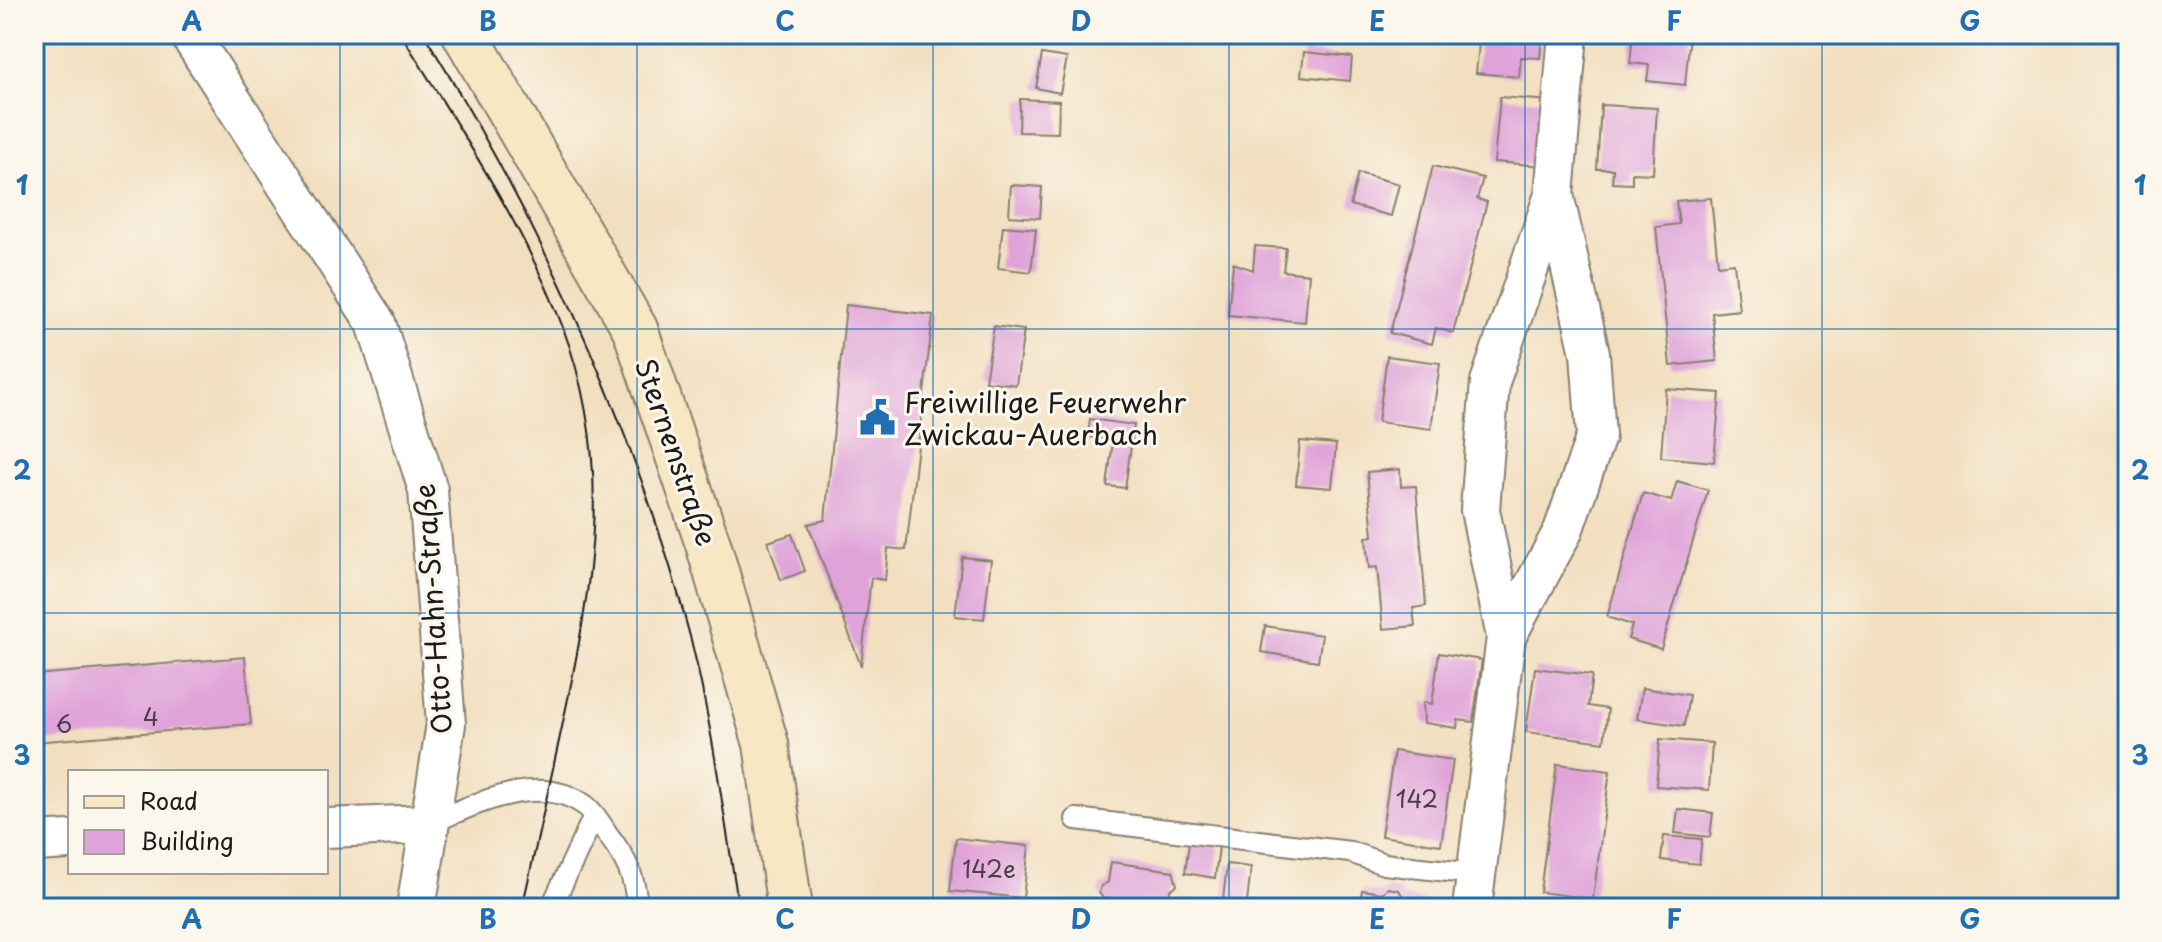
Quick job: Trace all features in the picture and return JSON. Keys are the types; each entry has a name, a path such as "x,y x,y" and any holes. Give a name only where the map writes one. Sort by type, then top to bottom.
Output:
{"street":[{"name":"Otto-Hahn-Straße","path":"189,34 376,323 428,490 446,724 427,824 416,908"},
{"name":"Sternenstraße","path":"465,34 635,329 709,547 766,744 790,908"},
{"path":"1474,891 1506,637 1480,510 1490,382 1554,195 1568,34"},
{"path":"1506,637 1563,531 1596,436 1590,353 1554,195"},
{"path":"328,828 427,824"},
{"path":"34,842 68,840"}],"lane":[{"path":"427,824 510,792 548,792 586,806 621,851 634,878 637,908"},
{"path":"551,908 594,816"},
{"path":"1076,819 1350,852 1474,891"}],"building":[{"path":"1023,34 1075,34 1075,42"},
{"path":"1480,34 1542,34 1540,58 1521,57 1519,77 1476,73"},
{"path":"1633,34 1690,34 1685,85 1647,81 1649,65 1630,63"},
{"path":"1304,52 1352,57 1350,81 1301,76"},
{"path":"1042,54 1067,58 1060,93 1036,88"},
{"path":"1500,97 1550,101 1544,166 1494,162"},
{"path":"1020,99 1059,101 1058,133 1019,132"},
{"path":"1601,105 1657,108 1653,174 1632,173 1632,184 1612,183 1613,169 1597,169"},
{"path":"1433,166 1483,178 1477,199 1487,202 1453,333 1436,328 1432,344 1390,333"},
{"path":"1358,173 1399,184 1391,216 1350,205"},
{"path":"1011,185 1042,187 1040,218 1009,216"},
{"path":"1711,198 1718,265 1734,263 1739,310 1712,313 1717,361 1670,366 1656,227 1679,224 1676,201"},
{"path":"1003,226 1036,229 1031,272 998,268"},
{"path":"1255,246 1286,248 1283,271 1309,274 1305,322 1228,315 1233,263 1253,270"},
{"name":"Freiwillige Feuerwehr Zwickau-Auerbach","path":"846,305 933,315 906,550 888,548 885,580 871,578 861,666 808,524 825,520"},
{"path":"994,326 1024,330 1016,385 985,381"},
{"path":"1387,356 1440,363 1431,429 1378,422"},
{"path":"1666,389 1720,393 1714,462 1661,457"},
{"path":"1090,419 1134,425 1125,488 1107,486 1113,440 1088,437"},
{"path":"1300,441 1336,444 1332,488 1296,485"},
{"path":"1400,469 1401,487 1416,486 1426,606 1413,608 1415,626 1383,629 1377,567 1369,568 1367,550 1366,537 1373,536 1367,472"},
{"path":"1677,481 1708,490 1661,649 1628,639 1632,625 1607,617 1643,493 1671,501"},
{"path":"792,534 805,571 781,580 768,542"},
{"path":"962,557 991,560 984,619 955,616"},
{"path":"1265,626 1322,635 1318,661 1261,652"},
{"path":"1439,653 1482,660 1473,722 1458,720 1457,728 1424,723 1423,702 1432,704"},
{"path":"245,657 251,724 34,742 34,675"},
{"path":"1535,668 1592,675 1588,706 1608,709 1604,742 1526,732"},
{"path":"1642,688 1689,695 1684,726 1637,719"},
{"path":"1660,739 1712,743 1709,790 1656,786"},
{"path":"1394,751 1453,760 1441,845 1381,836"},
{"path":"1557,764 1610,771 1593,899 1540,892"},
{"path":"1678,809 1713,813 1710,837 1675,833"},
{"path":"1664,836 1702,839 1699,864 1661,860"},
{"path":"956,838 1029,846 1023,898 950,891"},
{"path":"1189,843 1219,847 1215,878 1185,873"},
{"path":"1111,862 1173,871 1177,885 1170,890 1167,908 1104,908 1106,902 1099,893 1101,886 1108,882"},
{"path":"1227,864 1251,867 1247,903 1223,900"},
{"path":"1388,888 1399,890 1403,897 1424,900 1423,908 1359,908 1362,890 1382,893"},
{"path":"1608,899 1664,906 1664,908 1607,908"}],"tram line":[{"path":"401,34 488,176 528,249 562,325 578,375 588,423 594,518 584,614 522,908"},
{"path":"424,34 507,178 545,252 580,327 642,481 668,560 699,673 739,908"}],"place":[{"name":"Freiwillige Feuerwehr Zwickau-Auerbach","path":"878,417"}]}
